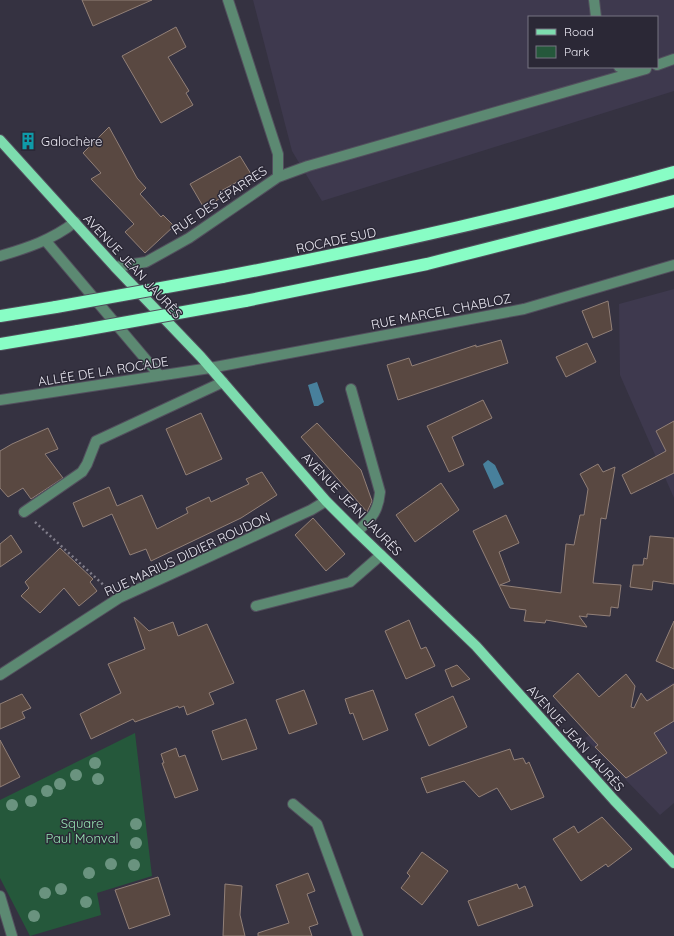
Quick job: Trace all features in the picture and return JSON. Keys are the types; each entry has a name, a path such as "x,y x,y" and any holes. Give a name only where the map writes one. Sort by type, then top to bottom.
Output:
{"highway":[{"name":"ROCADE SUD","path":"0,316 222,277 423,236 575,200 674,172"},
{"path":"0,344 245,301 427,264 579,227 674,201"}],"main road":[{"name":"AVENUE JEAN JAURÈS","path":"0,140 115,267 223,382 326,501 476,646 614,800 674,863"}],"street":[{"name":"RUE DES ÉPARRES","path":"115,267 146,262 189,238 278,177 278,154 228,0"},
{"path":"594,0 596,16"},
{"path":"658,65 674,60"},
{"path":"278,177 308,166 649,68"},
{"path":"0,256 45,240 75,222"},
{"path":"45,240 159,376"},
{"name":"RUE MARCEL CHABLOZ","path":"210,368 524,309 674,266"},
{"name":"ALLÉE DE LA ROCADE","path":"0,400 210,368"},
{"path":"24,512 82,472 87,464 96,441 223,382"},
{"path":"351,389 380,492 379,503 375,514 357,532"},
{"name":"RUE MARIUS DIDIER ROUDON","path":"0,675 118,598 311,510 326,501"},
{"path":"256,606 350,582 381,555"},
{"path":"293,804 317,824 358,936"},
{"path":"0,896 12,936"}],"path":[{"path":"24,512 118,598"}],"shaded area":[{"path":"253,0 674,0 674,91 322,201 292,151"},
{"path":"674,289 674,498 620,375 619,304"},
{"path":"674,682 674,803 660,815 585,738"}],"green space":[{"name":"Square Paul Monval","path":"135,733 152,876 97,893 101,915 30,936 0,878 0,800"}],"water":[{"path":"317,382 324,402 318,406 314,406 308,385"},
{"path":"488,460 495,465 504,484 494,489 483,464"}],"building":[{"path":"82,0 152,0 93,26"},
{"path":"176,27 186,47 168,57 189,91 186,93 193,105 161,123 122,56"},
{"path":"109,127 137,178 146,188 140,194 161,217 163,215 174,226 145,253 125,232 134,224 91,179 101,173 83,153"},
{"path":"240,156 251,174 221,191 224,196 204,208 190,184"},
{"path":"608,301 612,330 593,338 582,311"},
{"path":"501,340 508,363 398,400 387,365 409,358 412,366 476,345 476,347"},
{"path":"587,343 596,362 566,377 556,357"},
{"path":"483,400 492,418 452,437 464,465 449,472 427,426"},
{"path":"201,413 222,459 186,475 166,429"},
{"path":"674,421 674,473 631,494 622,475 666,451 656,431"},
{"path":"317,423 361,470 372,501 367,512 301,437"},
{"path":"48,428 58,449 45,454 63,478 31,499 23,488 8,497 0,488 0,451"},
{"path":"598,464 603,472 615,467 606,519 601,518 593,583 621,585 618,608 611,607 610,616 587,614 587,617 579,616 587,627 546,620 545,623 524,621 526,610 510,608 473,531 506,515 519,543 499,552 510,581 500,585 561,593 566,544 574,545 580,515 584,515 588,489 580,474"},
{"path":"262,472 277,495 241,518 151,561 146,549 130,555 112,514 83,527 73,503 109,487 117,506 142,495 157,529 188,513 186,508 209,497 211,502 249,484 246,479"},
{"path":"441,483 459,510 415,542 396,515"},
{"path":"313,518 345,554 326,571 295,535"},
{"path":"11,535 22,552 0,567 0,544"},
{"path":"650,536 674,538 674,584 653,581 652,590 630,587 633,565 643,565 644,558 647,559"},
{"path":"60,548 93,579 90,582 97,591 79,606 64,588 40,613 21,596 29,588 25,582"},
{"path":"134,617 149,631 173,622 178,636 207,624 234,683 209,693 214,704 187,715 184,706 179,708 178,706 135,722 133,719 91,739 80,714 121,693 108,664 145,649"},
{"path":"409,620 421,649 426,647 435,666 406,679 385,631"},
{"path":"674,621 674,669 656,661"},
{"path":"457,665 470,679 452,687 445,670"},
{"path":"578,673 599,697 626,674 635,686 631,707 634,708 641,693 647,701 674,684 674,721 654,733 667,753 626,778 595,747 598,745 553,696"},
{"path":"304,690 317,724 289,734 276,700"},
{"path":"373,690 388,730 363,740 353,713 350,714 345,699"},
{"path":"22,694 31,708 22,712 25,718 0,729 0,704"},
{"path":"453,696 467,727 429,746 415,714"},
{"path":"246,719 257,749 222,760 212,731"},
{"path":"0,740 20,777 0,787"},
{"path":"176,748 179,757 185,755 198,790 175,798 162,763 164,763 161,754"},
{"path":"510,749 514,760 523,758 526,764 529,762 544,797 511,810 497,788 479,797 464,781 427,793 421,778"},
{"path":"602,817 632,849 608,867 606,864 581,881 553,839 574,826 578,833"},
{"path":"422,852 448,871 422,905 401,888 410,876 407,873"},
{"path":"308,873 315,891 307,894 318,924 309,927 312,936 258,936 258,933 289,923 276,885"},
{"path":"158,877 170,915 129,929 115,890"},
{"path":"225,884 242,886 240,915 245,936 223,936"},
{"path":"517,884 519,889 525,886 533,906 478,926 468,901"}],"place":[{"name":"Galochère","path":"28,141"}]}
